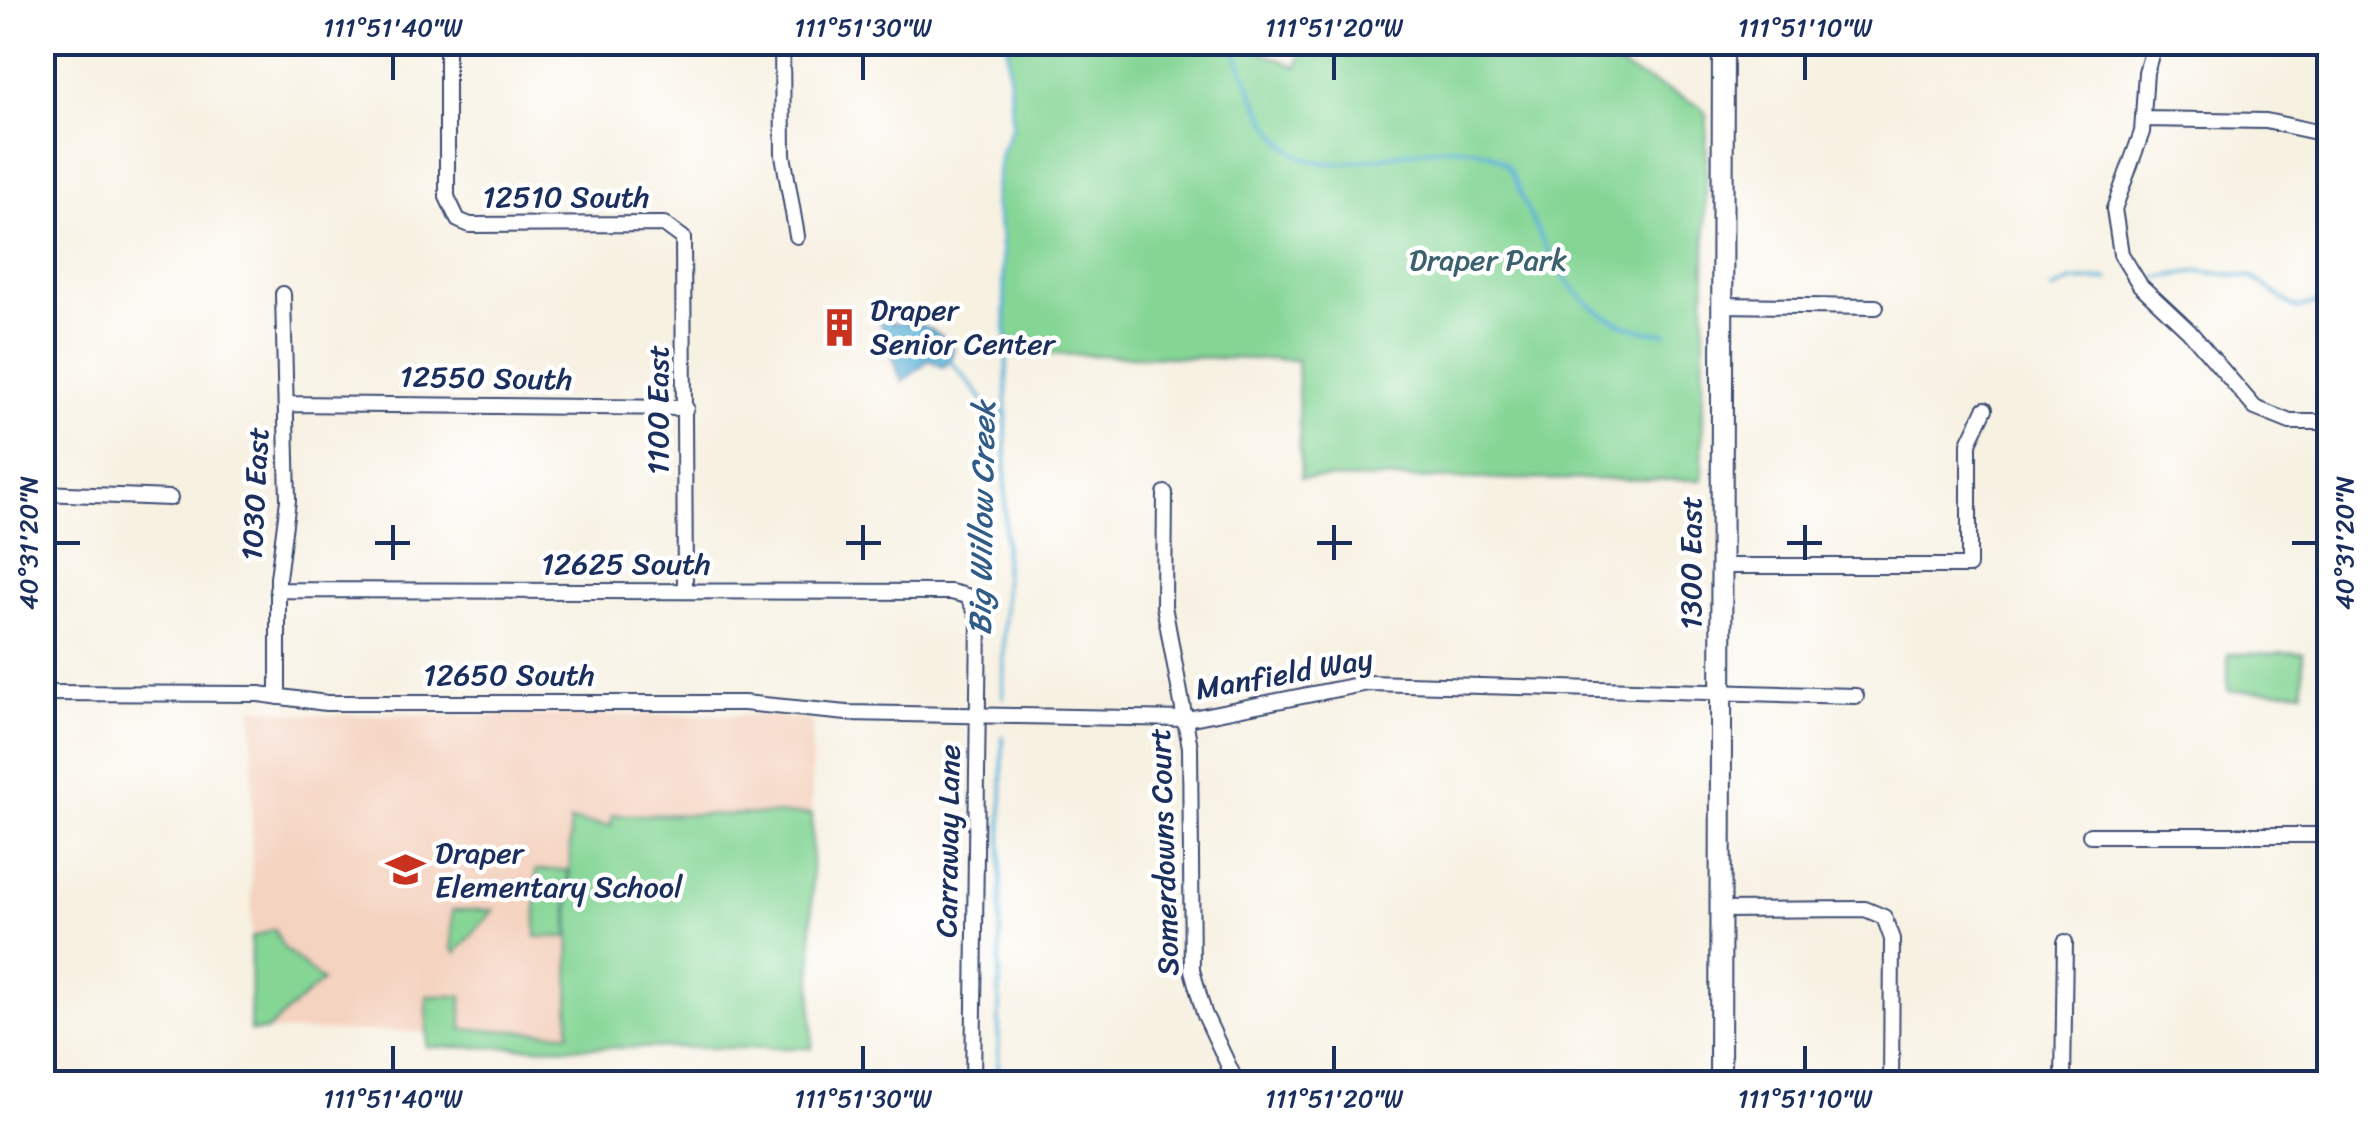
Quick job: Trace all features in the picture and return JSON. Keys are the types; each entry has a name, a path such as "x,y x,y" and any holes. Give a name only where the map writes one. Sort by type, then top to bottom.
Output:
{"main road":[{"name":"1300 East","path":"1720,1084 1723,42"}],"street":[{"name":"12510 South","path":"447,42 447,197 454,216 470,225 659,224 679,232"},
{"path":"782,42 783,155 797,236"},
{"path":"2156,42 2146,72 2144,119 2114,209 2116,237 2133,278 2189,332 2256,408 2290,422 2330,422"},
{"path":"2144,119 2266,121 2330,135"},
{"name":"1100 East","path":"679,232 686,251 685,591"},
{"name":"1030 East","path":"278,697 278,590 288,500 284,294"},
{"path":"1721,305 1876,307"},
{"name":"12550 South","path":"286,404 686,408"},
{"path":"1720,566 1969,566 1969,443 1986,408"},
{"name":"Somerdowns Court","path":"1164,493 1164,606 1187,720 1192,970 1204,1013 1237,1084"},
{"path":"42,494 170,498"},
{"name":"12625 South","path":"278,590 951,592 972,600"},
{"name":"Carraway Lane","path":"972,600 979,618 972,1084"},
{"name":"Manfield Way","path":"976,718 1187,720 1368,683 1856,696"},
{"name":"12650 South","path":"42,694 278,697 326,702 765,704 832,712 976,718"},
{"path":"2090,835 2330,835"},
{"path":"1720,910 1866,910 1884,918 1892,938 1891,1084"},
{"path":"2063,1084 2064,942"}],"shaded area":[{"path":"253,707 310,715 760,715 812,720 812,1048 427,1047 427,1032 250,1031"}],"green space":[{"name":"Draper Park","path":"1007,43 1257,43 1264,53 1297,67 1305,43 1571,43 1700,106 1707,115 1702,480 1301,478 1297,360 1007,353 1001,235 994,201 1000,155 1012,125"},
{"path":"2303,653 2303,691 2228,691 2228,654"},
{"path":"812,814 812,1048 427,1047 427,996 462,996 462,1029 569,1033 570,821 611,826 612,815"},
{"path":"536,870 568,870 568,937 536,937"},
{"path":"452,910 494,910 456,953 452,948"},
{"path":"274,929 283,947 322,981 266,1031 250,1031 251,938"}],"water":[{"path":"886,312 891,324 917,324 940,335 953,347 951,361 943,367 929,360 902,382 877,316"}],"waterway":[{"name":"Big Willow Creek","path":"1003,697 1007,344 1001,235 994,201 1000,155 1012,125 1007,42"},
{"name":"Big Willow Creek","path":"1231,42 1263,113 1290,149 1310,160 1334,163 1446,148 1473,149 1497,158 1511,172 1548,251 1577,292 1614,321 1666,333"},
{"name":"Big Willow Creek","path":"2153,279 2198,271 2252,277 2297,309 2330,299"},
{"name":"Big Willow Creek","path":"2052,290 2072,281 2109,279"},
{"path":"951,361 990,408 1006,415"},
{"name":"Big Willow Creek","path":"998,1084 1003,737"}],"place":[{"name":"Draper Senior Center","path":"840,327"},
{"name":"Draper Elementary School","path":"405,870"}]}
